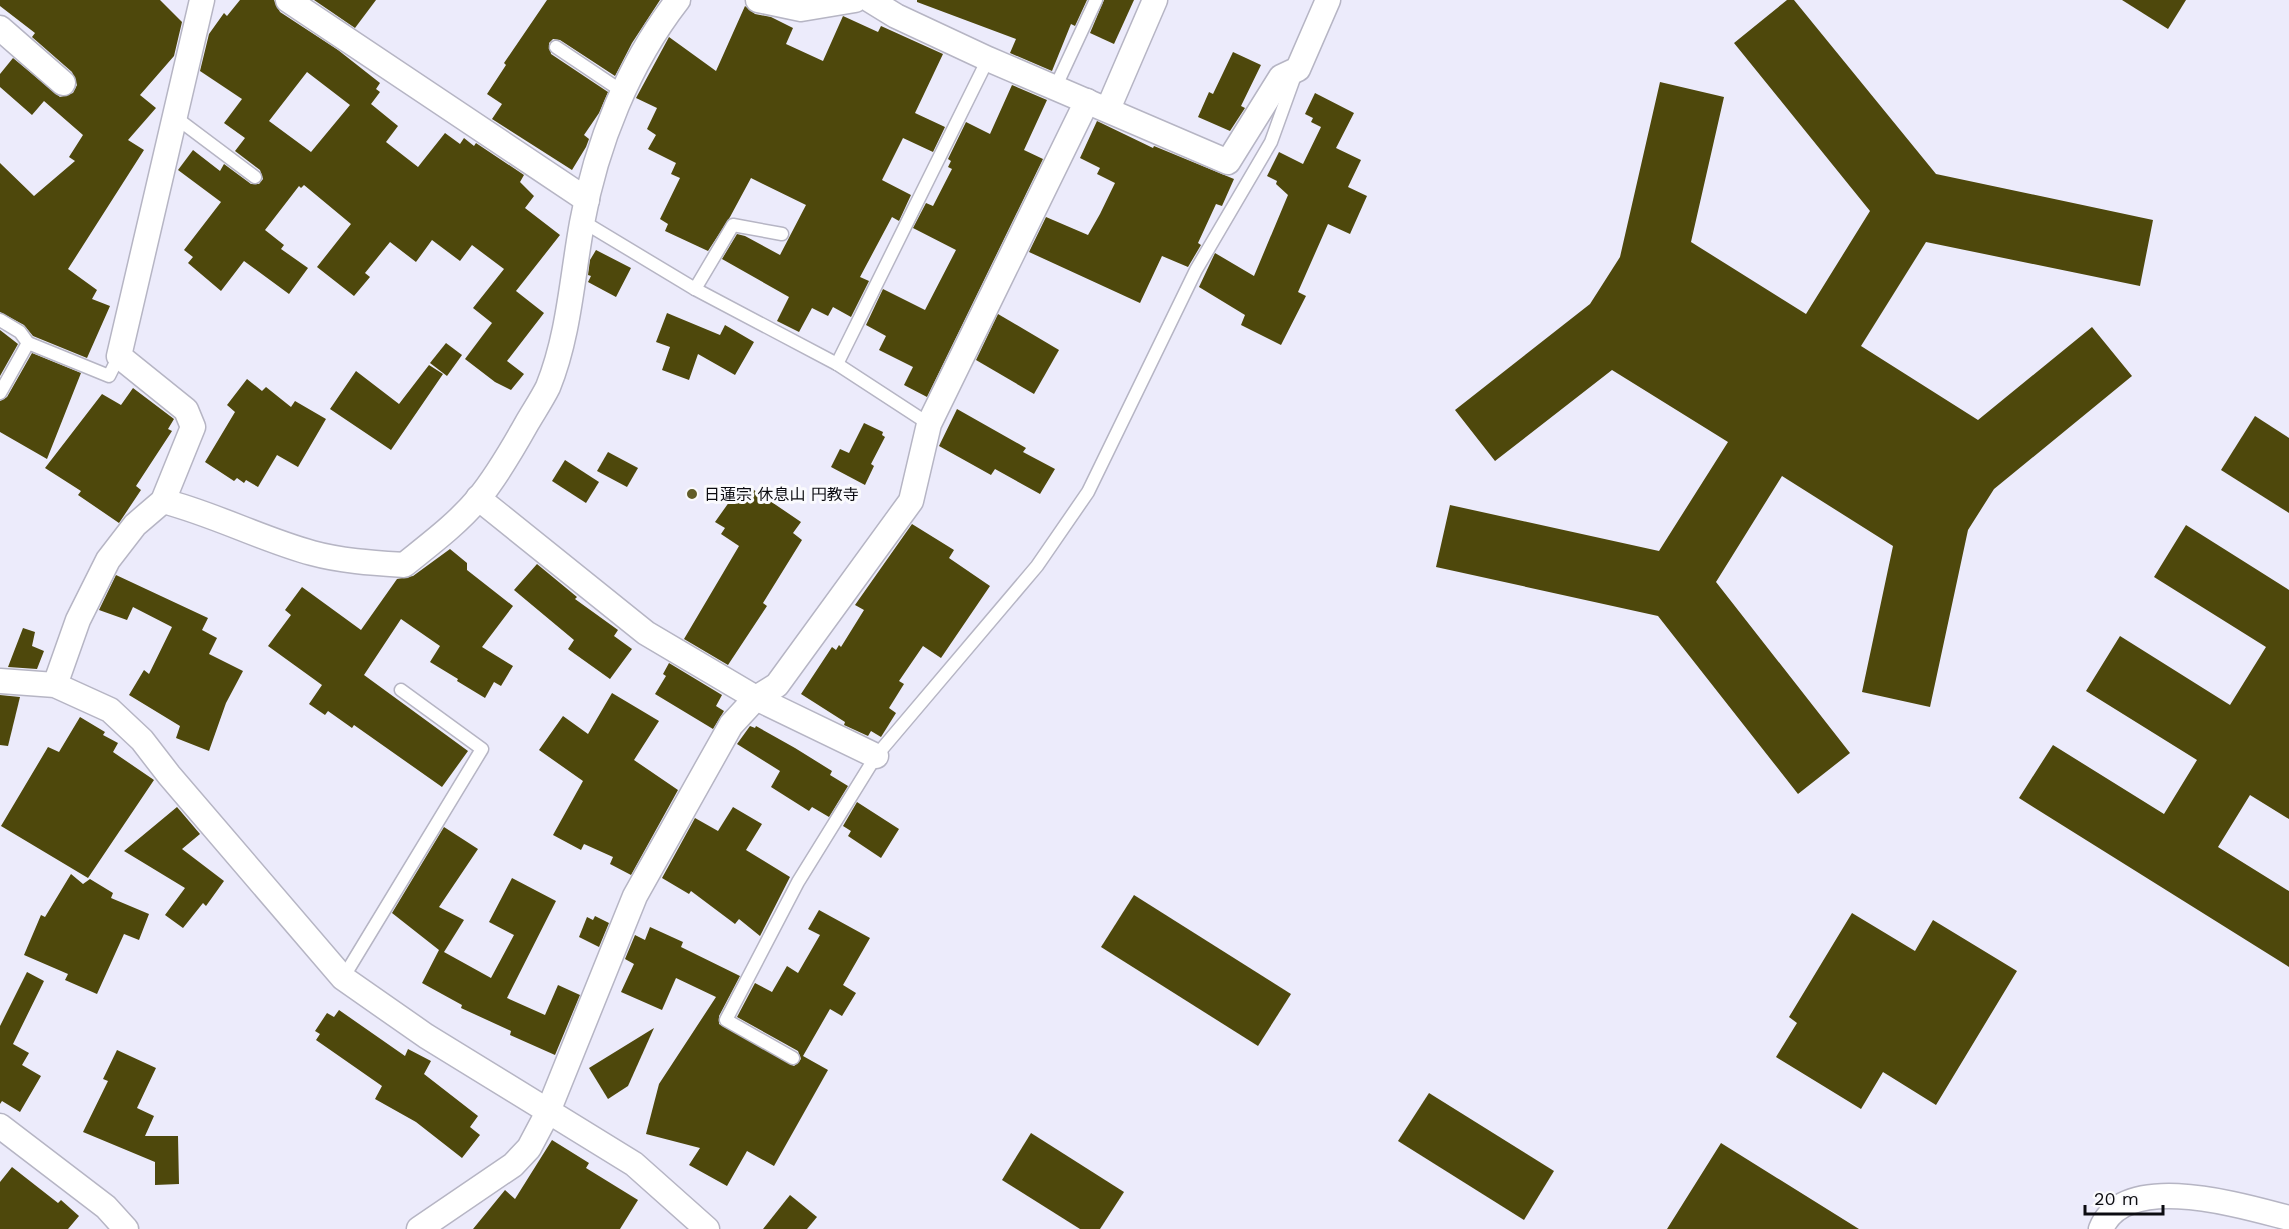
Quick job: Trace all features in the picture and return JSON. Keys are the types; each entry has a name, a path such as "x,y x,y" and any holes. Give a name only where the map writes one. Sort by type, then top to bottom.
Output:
{"street":[{"path":"55,685 78,620 108,560 135,525 163,501 193,427 186,410 119,356 201,0"},
{"path":"288,0 584,211"},
{"path":"163,501 194,509 243,531 314,554 404,566 451,527 478,498 514,446 547,388 564,336 584,211 599,153 623,93 651,39 678,0"},
{"path":"758,0 801,9 855,0"},
{"path":"870,0 896,16 988,58 1228,162 1281,77 1298,69 1328,0"},
{"path":"419,1229 513,1165 529,1148 547,1113 635,896 731,725 756,698 777,685 911,501 929,424 1155,0"},
{"path":"0,28 63,82"},
{"path":"478,498 646,633 756,698 876,756"},
{"path":"0,681 55,685 110,710 142,740 169,775 343,978 426,1036 547,1113 634,1164 707,1229"},
{"path":"0,1126 106,1207 126,1229"},
{"path":"2101,1229 2111,1211 2129,1200 2173,1195 2258,1220 2289,1218"}],"lane":[{"path":"1056,86 1096,0"},
{"path":"556,47 623,93"},
{"path":"837,364 988,58"},
{"path":"794,1059 726,1020 798,882 876,756 1037,566 1088,492 1196,270 1271,142 1298,69"},
{"path":"175,117 255,177"},
{"path":"584,211 694,289 837,364 929,424"},
{"path":"694,289 733,225 782,234"},
{"path":"0,320 20,332 28,343 110,376 119,356"},
{"path":"0,393 28,343"},
{"path":"343,978 482,749 401,690"}],"building":[{"path":"0,0 160,0 182,22 174,56 140,95 156,108 128,140 144,150 68,269 97,290 92,299 110,306 87,358 33,336 24,325 0,312 0,163 34,196 75,161 69,157 83,135 44,101 32,115 0,87 0,74 13,58 60,97 73,93 77,85 72,72 32,37 35,33 0,6"},
{"path":"240,0 274,0 280,12 338,50 380,83 376,89 380,92 371,104 398,126 386,142 418,167 445,133 460,144 464,138 474,146 476,143 524,175 520,182 534,196 525,208 560,235 516,291 544,313 507,361 524,374 511,390 495,382 465,359 492,323 473,308 504,269 472,245 460,261 432,240 416,262 390,242 365,273 370,277 354,296 317,267 351,224 304,185 301,188 299,186 265,230 284,245 281,249 308,268 289,294 244,261 221,291 188,263 193,257 184,250 221,202 178,170 193,150 220,171 224,164 251,184 259,184 263,179 260,170 235,151 245,138 224,123 242,99 200,71 209,34 224,13 227,16","holes":["307,72 350,105 311,152 269,121"]},
{"path":"314,0 376,0 355,28"},
{"path":"547,0 660,0 632,43 615,76 560,40 553,39 549,43 551,54 608,92 599,113 584,135 589,139 572,170 492,119 502,104 487,94 506,65 504,63"},
{"path":"917,0 1087,0 1075,26 1071,24 1052,71 1010,53 1016,39 917,2"},
{"path":"1104,0 1134,0 1114,44 1090,33"},
{"path":"1787,0 1794,0 1936,174 2153,220 2140,286 1926,242 1861,346 1978,420 2092,327 2132,376 1994,489 1968,530 1930,707 1862,692 1893,546 1782,476 1716,582 1850,753 1798,794 1658,616 1436,567 1450,505 1659,551 1728,442 1612,370 1495,461 1455,410 1590,304 1620,257 1660,82 1724,97 1691,242 1806,314 1870,211 1734,43"},
{"path":"2122,0 2186,0 2168,29"},
{"path":"745,6 755,14 771,17 793,28 786,44 823,61 843,16 878,32 881,26 943,54 915,113 945,127 933,152 903,138 882,180 911,195 899,221 892,217 860,277 869,281 851,317 833,307 828,316 812,308 799,332 777,321 789,297 722,259 737,234 780,255 806,205 751,178 708,251 665,231 668,224 660,219 680,178 671,174 676,163 648,149 656,135 647,129 657,108 636,98 669,37 716,71"},
{"path":"1233,52 1261,65 1241,106 1245,108 1230,131 1198,117 1209,92 1213,94"},
{"path":"1012,85 1047,100 1024,150 1043,159 927,397 904,385 913,367 879,350 886,336 866,325 883,289 925,310 956,250 913,228 926,203 933,206 952,169 948,167 951,161 948,159 966,122 990,134"},
{"path":"1315,93 1354,113 1336,148 1361,160 1348,187 1367,196 1350,234 1328,224 1298,292 1306,296 1281,345 1241,325 1245,315 1199,287 1215,253 1254,276 1288,195 1276,184 1277,181 1267,176 1279,152 1303,164 1321,127 1311,122 1313,118 1305,114"},
{"path":"1097,121 1153,148 1154,146 1234,179 1222,206 1216,204 1198,243 1201,245 1188,267 1162,256 1140,303 1029,252 1046,217 1088,235 1100,214 1115,183 1097,174 1100,168 1080,158"},
{"path":"596,250 631,268 616,297 588,282 591,276 588,275 590,260"},
{"path":"667,313 720,335 725,325 754,342 735,375 698,354 689,380 662,370 670,347 656,342"},
{"path":"998,314 1059,350 1034,394 976,360"},
{"path":"0,330 18,344 0,376"},
{"path":"446,343 462,355 447,376 430,363"},
{"path":"32,353 81,373 47,459 0,432 0,401 7,397"},
{"path":"429,365 443,374 391,450 330,409 356,371 399,404"},
{"path":"247,379 262,391 266,387 291,407 295,401 326,419 298,467 277,455 258,487 246,480 244,483 237,478 234,481 205,462 235,412 227,405"},
{"path":"133,388 174,419 168,429 172,431 136,486 141,490 119,523 78,495 81,491 45,468 102,394 121,405"},
{"path":"957,409 1026,448 1023,452 1055,469 1040,494 995,469 991,475 939,446"},
{"path":"2255,416 2289,438 2289,513 2221,470"},
{"path":"864,423 883,432 882,435 885,437 871,464 874,466 865,485 831,467 840,449 849,453"},
{"path":"608,452 638,468 627,487 597,471"},
{"path":"565,460 599,482 586,503 552,481"},
{"path":"751,488 801,522 793,533 802,540 763,603 767,606 728,665 684,639 739,546 721,534 725,528 715,522 732,498 740,503"},
{"path":"912,524 954,550 949,558 990,586 941,658 923,646 899,681 904,684 889,708 896,713 881,737 871,731 868,736 844,725 845,722 801,694 832,647 836,650 839,645 841,647 864,610 855,605"},
{"path":"2186,525 2289,590 2289,819 2250,795 2218,847 2289,891 2289,967 2019,798 2053,745 2164,814 2197,760 2086,691 2120,636 2230,705 2266,647 2154,577"},
{"path":"450,549 467,563 467,570 513,606 482,647 513,666 501,686 494,682 485,698 457,681 458,679 430,662 440,646 401,619 364,675 468,751 442,787 354,725 352,728 328,711 325,715 309,704 322,685 268,646 291,615 285,610 302,587 361,630 397,579 413,576"},
{"path":"537,564 577,597 575,599 618,630 614,636 632,649 610,679 568,649 574,640 514,590"},
{"path":"116,575 208,618 202,630 217,638 209,654 243,671 226,703 209,751 176,738 180,726 129,695 144,670 149,674 172,627 133,607 127,620 99,610"},
{"path":"23,628 35,632 32,646 44,651 37,669 8,667"},
{"path":"669,663 722,695 716,706 724,711 713,729 655,694 666,676 663,674"},
{"path":"612,693 659,721 634,760 678,790 631,875 610,864 613,857 584,844 581,850 553,835 583,781 539,750 563,716 588,734"},
{"path":"0,695 20,697 8,746 0,745"},
{"path":"80,717 105,732 103,735 118,743 113,752 154,780 88,878 1,826 48,747 59,752"},
{"path":"750,726 755,728 756,726 795,748 832,771 830,775 848,786 829,817 812,807 809,811 771,787 780,771 737,744"},
{"path":"857,802 899,829 881,858 848,836 851,831 843,826"},
{"path":"177,807 200,834 182,849 224,881 206,906 203,903 183,928 165,915 185,888 124,851"},
{"path":"733,807 762,824 746,850 790,877 760,936 739,919 735,924 691,891 689,894 662,878 695,818 718,831"},
{"path":"444,827 478,849 439,907 464,920 444,952 491,978 514,935 489,922 512,878 556,901 507,998 545,1015 558,985 580,995 555,1055 510,1035 511,1031 461,1008 462,1005 422,983 439,950 392,913"},
{"path":"71,874 83,884 90,879 113,893 111,898 149,914 139,940 124,934 97,994 65,980 68,974 24,955 41,915 45,917"},
{"path":"1134,895 1291,994 1258,1046 1101,947"},
{"path":"819,910 870,938 843,985 856,993 842,1016 830,1009 803,1056 828,1070 774,1166 747,1151 727,1186 689,1165 700,1148 646,1134 659,1084 716,997 676,978 662,1010 621,992 634,964 625,959 635,935 645,940 650,927 683,942 681,947 740,976 719,1016 719,1024 794,1066 801,1059 798,1051 737,1017 755,983 772,992 787,966 798,973 820,935 808,929"},
{"path":"1852,913 1915,951 1933,920 2017,971 1936,1105 1883,1072 1861,1109 1776,1057 1797,1023 1789,1017"},
{"path":"595,916 609,923 599,947 579,937 587,917 593,920"},
{"path":"27,972 44,981 13,1044 29,1053 22,1065 41,1076 20,1112 2,1101 0,1104 0,1026"},
{"path":"339,1010 405,1056 408,1049 431,1061 424,1074 478,1116 470,1127 480,1135 462,1158 416,1122 375,1099 382,1086 316,1040 320,1034 315,1031 327,1013 334,1017"},
{"path":"654,1028 628,1086 608,1099 589,1068"},
{"path":"117,1050 156,1068 137,1108 154,1116 145,1136 178,1136 179,1184 155,1185 155,1162 83,1132 108,1081 103,1079"},
{"path":"1429,1093 1554,1171 1524,1220 1398,1141"},
{"path":"1031,1133 1124,1192 1100,1229 1080,1229 1002,1180"},
{"path":"552,1140 589,1163 586,1168 638,1200 620,1229 473,1229 505,1190 515,1199"},
{"path":"1721,1143 1777,1178 1859,1229 1667,1229"},
{"path":"12,1167 58,1203 61,1200 79,1216 68,1229 0,1229 0,1182"},
{"path":"790,1195 817,1217 807,1229 763,1229"}],"place":[{"name":"日蓮宗 休息山 円教寺","path":"692,494"}]}
